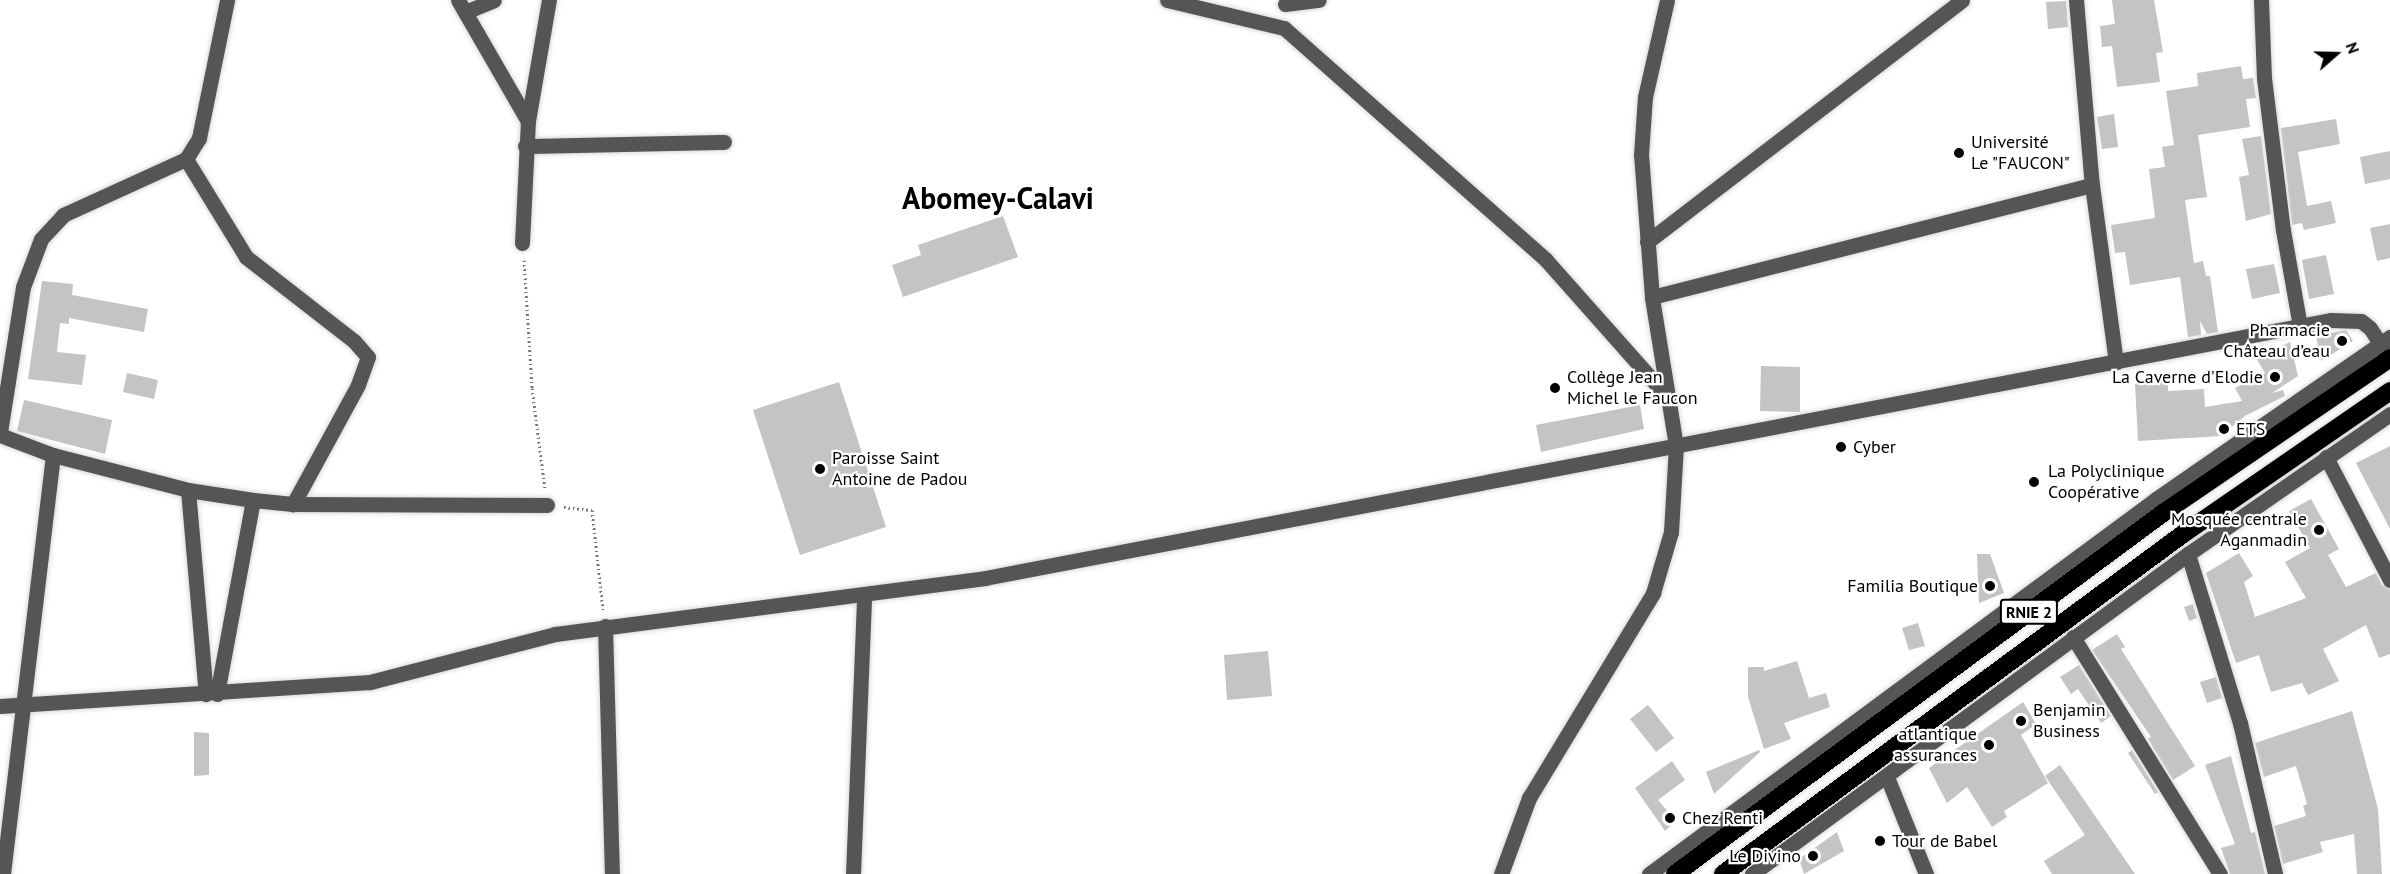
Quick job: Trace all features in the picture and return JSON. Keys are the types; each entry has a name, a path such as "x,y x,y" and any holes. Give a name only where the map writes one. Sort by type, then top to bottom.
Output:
{"highway":[{"name":"RNIE 2","path":"1675,874 2163,513 2388,351"},
{"name":"RNIE 2","path":"1723,874 2183,534 2390,391"}],"street":[{"path":"227,0 199,138 186,159 84,204 50,225 31,259 23,287 0,433 53,455 188,490 253,500 293,504 547,505"},
{"path":"494,0 461,6 528,121"},
{"path":"522,243 525,146 549,0"},
{"path":"1167,0 1284,28 1546,261 1666,395"},
{"path":"1284,28 1285,2 1319,0"},
{"path":"1501,874 1529,798 1653,593 1671,532 1676,446 1652,297 1641,155 1645,97 1667,0"},
{"path":"1647,242 1962,0"},
{"path":"2076,0 2092,186 2116,362"},
{"path":"2261,0 2265,90 2283,230 2300,326"},
{"path":"525,146 724,142"},
{"path":"186,159 227,231 246,256 354,341 368,357 358,385 293,504"},
{"path":"1652,297 2092,186"},
{"path":"0,706 370,682 424,671 512,644 605,626 864,595 997,576 2349,318 2361,321 2388,351 2146,506 1649,874"},
{"path":"1752,874 1766,869 2073,637 2188,554 2390,414"},
{"path":"3,874 20,706 53,455"},
{"path":"2326,457 2390,580"},
{"path":"188,490 211,694"},
{"path":"211,694 253,500"},
{"path":"2188,554 2240,723 2275,874"},
{"path":"853,874 864,595"},
{"path":"605,626 612,874"},
{"path":"2073,637 2220,874"},
{"path":"1887,777 1926,874"}],"path":[{"path":"522,243 532,388 547,505 592,510 605,626"}],"building":[{"path":"2112,0 2154,0 2163,52 2156,53 2160,82 2117,87 2112,46 2102,47 2100,26 2115,24"},
{"path":"2066,1 2068,27 2048,29 2046,2"},
{"path":"2241,66 2243,79 2253,78 2256,98 2246,99 2250,127 2198,135 2207,197 2185,200 2194,263 2203,261 2206,276 2210,276 2218,332 2207,334 2200,321 2201,335 2188,337 2180,277 2130,285 2125,252 2115,253 2111,225 2155,218 2149,169 2165,167 2162,147 2174,145 2166,91 2198,86 2197,73"},
{"path":"2114,114 2118,147 2102,149 2097,117"},
{"path":"2336,119 2340,144 2298,152 2307,206 2331,201 2336,223 2304,230 2302,223 2292,225 2281,128"},
{"path":"2261,136 2271,214 2246,221 2239,177 2249,175 2242,139"},
{"path":"2390,151 2390,179 2365,184 2360,157"},
{"path":"1003,216 1018,257 903,297 892,265 921,255 918,245"},
{"path":"2390,224 2390,258 2377,261 2370,228"},
{"path":"2326,255 2334,294 2309,299 2302,260"},
{"path":"2274,264 2280,293 2252,299 2246,269"},
{"path":"42,281 73,284 72,295 148,309 144,332 69,318 69,324 60,323 57,352 86,355 82,385 28,379"},
{"path":"2346,330 2353,341 2321,361 2316,336"},
{"path":"2290,342 2298,376 2272,393 2283,390 2285,396 2245,416 2221,436 2138,441 2135,384 2168,382 2168,391 2204,389 2205,407 2242,401 2235,388 2265,373 2256,358"},
{"path":"1761,366 1800,367 1800,412 1760,411"},
{"path":"127,373 158,380 154,399 123,392"},
{"name":"Paroisse Saint Antoine de Padou","path":"839,382 886,527 800,555 753,410"},
{"path":"24,400 112,420 105,454 17,431"},
{"path":"1640,405 1644,429 1541,452 1536,425"},
{"path":"2390,446 2390,529 2356,463"},
{"path":"2311,499 2339,549 2328,555 2346,587 2376,573 2382,585 2390,590 2390,654 2379,658 2366,625 2323,649 2339,681 2308,695 2302,683 2271,692 2259,655 2236,663 2206,573 2239,553 2253,576 2244,582 2255,617 2306,598 2285,562 2310,548 2289,511"},
{"path":"1977,554 1990,554 2004,593 1979,603"},
{"path":"2193,604 2197,618 2189,621 2184,607"},
{"path":"1918,623 1925,646 1909,650 1902,628"},
{"path":"2117,634 2125,647 2121,649 2195,766 2173,780 2148,739 2151,737 2092,650"},
{"path":"1268,651 1272,696 1227,700 1224,655"},
{"path":"1797,661 1809,698 1826,693 1830,707 1784,723 1791,739 1764,749 1748,697 1748,667 1764,667 1764,671"},
{"path":"2079,665 2111,716 2101,723 2078,689 2071,694 2060,677"},
{"path":"2216,677 2222,698 2207,703 2200,682"},
{"path":"2023,702 2036,724 2021,735 2048,783 2004,811 2007,817 1992,827 1967,787 1947,803 1929,768"},
{"path":"1648,705 1674,738 1656,752 1630,719"},
{"path":"2352,711 2378,809 2382,874 2357,874 2354,834 2320,842 2323,852 2283,864 2274,826 2306,816 2303,806 2307,804 2296,766 2264,777 2255,743"},
{"path":"194,732 209,733 209,775 194,776"},
{"path":"1759,750 1760,752 1714,794 1706,772"},
{"path":"2132,750 2158,792 2155,794 2128,753"},
{"path":"2231,756 2251,833 2255,832 2265,874 2230,874 2221,848 2235,844 2205,765"},
{"path":"1672,761 1685,780 1658,800 1676,821 1665,831 1635,788"},
{"path":"2060,765 2135,874 2052,874 2044,861 2085,835 2045,776"},
{"path":"1837,832 1844,851 1804,874 1799,859"}],"place":[{"name":"Université Le \"FAUCON\"","path":"1959,153"},
{"name":"Pharmacie Château d’eau","path":"2342,341"},
{"name":"La Caverne d'Elodie","path":"2275,377"},
{"name":"Collège Jean Michel le Faucon","path":"1555,388"},
{"name":"ETS","path":"2224,429"},
{"name":"Cyber","path":"1841,447"},
{"name":"Paroisse Saint Antoine de Padou","path":"820,469"},
{"name":"La Polyclinique Coopérative","path":"2034,482"},
{"name":"Mosquée centrale Aganmadin","path":"2319,530"},
{"name":"Familia Boutique","path":"1990,586"},
{"name":"Benjamin Business","path":"2021,721"},
{"name":"atlantique assurances","path":"1989,745"},
{"name":"Chez Renti","path":"1670,818"},
{"name":"Tour de Babel","path":"1880,841"},
{"name":"Le Divino","path":"1813,856"}],"district":[{"name":"Abomey-Calavi","path":"998,198"}]}
